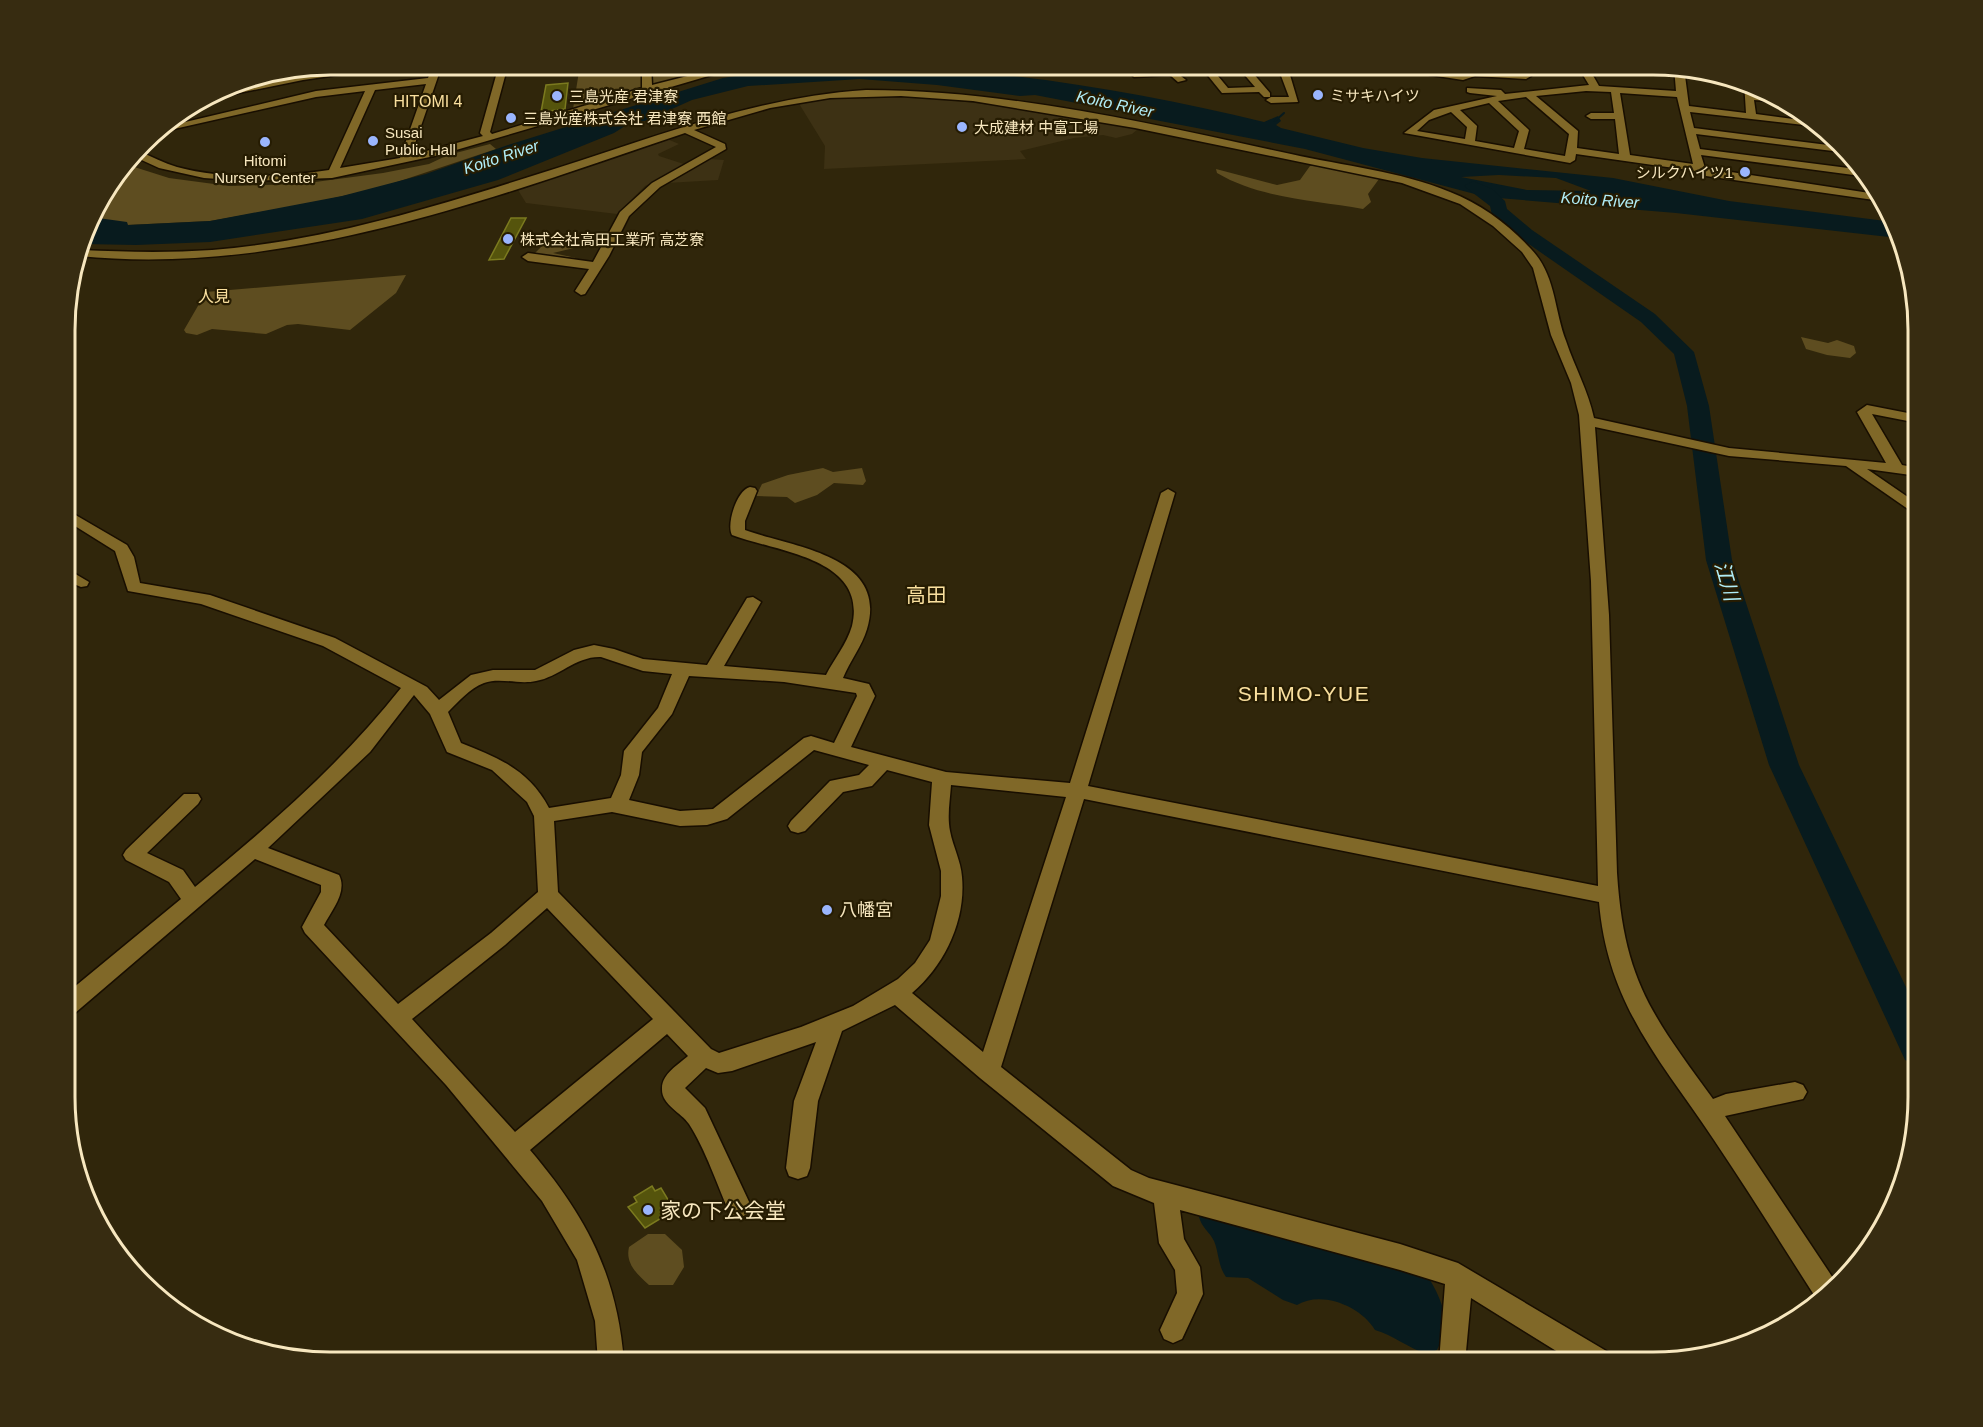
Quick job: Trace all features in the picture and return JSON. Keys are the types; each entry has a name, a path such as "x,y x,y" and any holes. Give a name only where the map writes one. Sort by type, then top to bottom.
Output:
{"street":[{"path":"404,161 432,75"},
{"path":"490,137 484,133 500,75"},
{"path":"646,75 647,89"},
{"path":"143,157 162,166 222,176 265,178 332,175 404,161 490,137 647,89 685,75"},
{"path":"1175,75 1181,80"},
{"path":"1212,75 1225,91 1261,89"},
{"path":"1246,75 1272,101 1295,100 1286,75"},
{"path":"1435,75 1461,77 1468,75"},
{"path":"1509,75 1526,76 1528,93"},
{"path":"1588,75 1595,88"},
{"path":"248,89 308,76"},
{"path":"1680,77 1681,94 1699,168"},
{"path":"177,126 286,100 372,86 430,81"},
{"path":"332,175 372,86"},
{"path":"1470,90 1528,93 1574,133 1570,160 1409,133 1426,118 1453,108 1528,93 1595,88 1616,92 1681,94"},
{"path":"1571,99 1616,92"},
{"path":"1616,92 1625,158"},
{"path":"87,253 172,254 215,251 348,231 425,212 747,110 812,97 884,93 961,97 1054,110 1230,144 1384,177 1447,195 1478,211 1536,261 1547,292 1557,337 1576,377 1589,421 1587,429 1591,454 1601,598 1608,896 1618,960 1633,1000 1653,1037 1708,1112 1824,1286"},
{"path":"1751,117 1749,96 1757,97"},
{"path":"1491,100 1524,130 1518,152"},
{"path":"1453,108 1472,126 1470,144"},
{"path":"1684,108 1801,123"},
{"path":"1591,116 1619,116"},
{"path":"581,291 624,214 656,185 721,149 720,146 687,130"},
{"path":"1690,130 1830,147"},
{"path":"1572,150 1699,168 1706,173 1870,197"},
{"path":"1695,151 1853,172"},
{"path":"528,257 596,266"},
{"path":"1897,469 1864,412 1867,409 1908,417"},
{"path":"1589,421 1714,449 1908,471"},
{"path":"1847,462 1908,504"},
{"path":"750,491 737,521 737,532 828,560 844,571 861,593 864,607 860,624 856,636 840,662 832,684"},
{"path":"988,1071 1168,493"},
{"path":"75,521 121,548 127,554 130,581 134,587 204,599 329,642 421,691 438,711 454,747 499,765 534,797 544,816 548,895 703,1056 718,1063 732,1061 833,1025 897,993 922,970 936,948 949,916 952,881 939,814 945,778"},
{"path":"713,670 753,602"},
{"path":"438,711 476,679 487,676 533,676 544,673 573,656 590,651 606,651 636,664 713,670 865,690 866,696 840,750"},
{"path":"617,806 630,775 633,751 666,710 683,669"},
{"path":"75,998 252,850 365,745 412,686"},
{"path":"544,816 582,808 617,806 702,820 720,814 807,745 823,744 945,778 960,777 1077,791 1608,896"},
{"path":"798,826 837,786 865,782 883,762"},
{"path":"191,799 133,855 176,876 192,899"},
{"path":"252,850 333,881 331,893 312,927 398,1017 515,1147 550,1193 588,1256 608,1321 610,1352"},
{"path":"398,1017 498,939 548,895"},
{"path":"897,993 988,1071 1122,1178 1165,1194 1400,1257 1458,1276 1582,1352"},
{"path":"515,1147 669,1019"},
{"path":"798,1168 806,1101 833,1025"},
{"path":"703,1056 674,1083 673,1089 675,1095 697,1116 739,1206"},
{"path":"1708,1112 1726,1105 1795,1092"},
{"path":"1165,1194 1172,1243 1187,1267 1190,1294 1173,1330"},
{"path":"1453,1352 1457,1324 1458,1276"}],"shaded area":[{"path":"578,75 643,75 642,88 573,109"},
{"path":"650,75 690,75 654,86 649,85"},
{"path":"861,97 920,97 1002,106 1138,129 1132,134 1116,138 1103,135 1074,138 1020,151 1026,159 824,169 825,146 798,102"},
{"path":"667,139 679,144 658,154 659,156 687,165 645,186 617,214 526,203 518,190 512,187"},
{"path":"490,144 496,149 379,188 307,204 210,221 127,225 100,219 134,167 169,178 229,186 300,184 383,173 429,164 448,155"},
{"path":"709,159 724,160 718,180 667,183"},
{"path":"1318,165 1379,179 1368,194 1371,202 1363,209 1270,193 1234,182 1217,173 1216,169 1277,185 1300,180 1310,166"},
{"path":"547,241 556,244 578,244 578,247 553,253 576,258 534,254"},
{"path":"406,275 396,293 350,330 298,324 287,325 266,334 212,329 197,335 186,333 184,330 206,292"},
{"path":"1801,337 1828,343 1837,340 1854,346 1856,353 1850,358 1806,349"},
{"path":"823,468 833,472 862,468 866,481 863,485 834,483 817,495 795,503 787,497 756,496 762,484 788,475"},
{"path":"648,1234 665,1234 682,1250 684,1267 673,1285 649,1285 631,1264 629,1247"}],"water":[{"name":"Koito River","path":"741,75 1009,75 1061,82 1214,110 1264,122 1278,116 1281,121 1276,125 1281,128 1363,148 1422,158 1613,178 1729,201 1884,221 1890,237 1676,213 1486,197 1305,149 1150,119 1129,109 1118,111 1035,95 1020,96 937,85 860,79 748,86 692,100 645,121 633,121 614,133 498,180 362,219 210,242 90,244 100,218 127,222 128,225 210,221 342,196 426,174 508,145 723,78","holes":["1499,175 1556,178 1591,191 1527,190 1461,177"]},
{"path":"1205,1213 1413,1272 1430,1280 1439,1297 1445,1323 1437,1350 1422,1352 1375,1330 1360,1314 1340,1303 1317,1299 1297,1305 1283,1300 1248,1278 1226,1277 1221,1268 1214,1241 1199,1217"}],"building":[{"name":"三島光産 君津寮","path":"568,83 565,109 541,112 546,85"},
{"name":"株式会社高田工業所 高芝寮","path":"511,218 526,218 504,259 489,260"},
{"name":"家の下公会堂","path":"652,1186 655,1191 661,1188 670,1203 664,1206 668,1214 645,1228 628,1207 637,1202 634,1197"}],"waterway":[{"path":"1275,121 1284,113"},
{"name":"江川","path":"1473,186 1486,193 1499,205 1498,211 1526,234 1648,318 1684,352 1698,406 1719,560 1784,765 1908,1028"}],"place":[{"name":"ミサキハイツ","path":"1318,95"},
{"name":"三島光産 君津寮","path":"557,96"},
{"name":"三島光産株式会社 君津寮 西館","path":"511,118"},
{"name":"大成建材 中富工場","path":"962,127"},
{"name":"Susai Public Hall","path":"373,141"},
{"name":"Hitomi Nursery Center","path":"265,142"},
{"name":"シルクハイツ1","path":"1745,172"},
{"name":"株式会社高田工業所 高芝寮","path":"508,239"},
{"name":"八幡宮","path":"827,910"},
{"name":"家の下公会堂","path":"648,1210"}],"district":[{"name":"HITOMI 4","path":"428,101"},
{"name":"人見","path":"214,296"},
{"name":"高田","path":"926,595"},
{"name":"SHIMO-YUE","path":"1304,693"}]}
